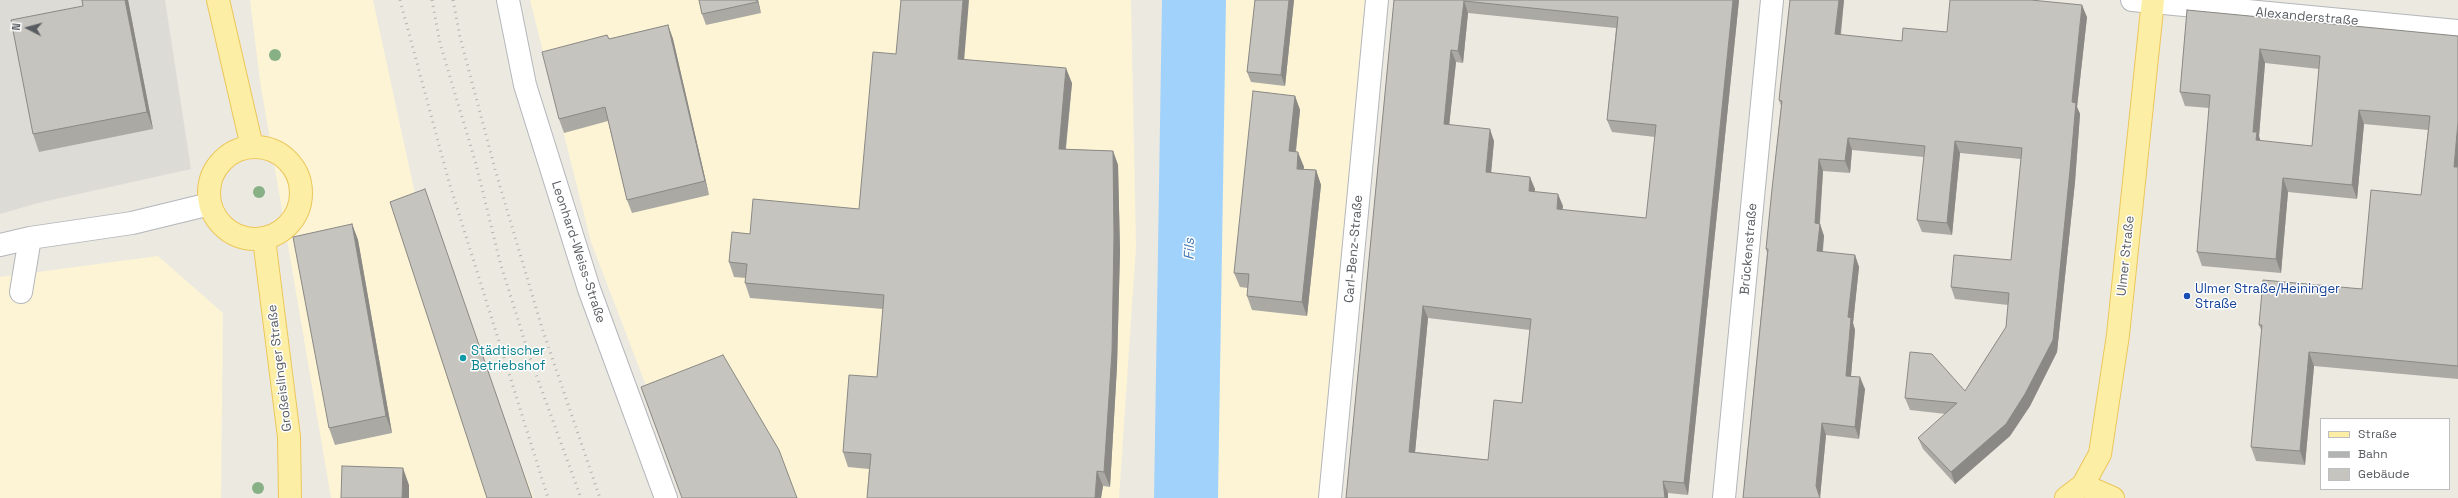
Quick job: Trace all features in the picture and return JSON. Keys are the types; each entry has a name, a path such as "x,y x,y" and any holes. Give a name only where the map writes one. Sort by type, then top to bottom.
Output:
{"main road":[{"path":"218,0 252,147"},
{"name":"Ulmer Straße","path":"2066,498 2084,492 2100,454 2117,342 2153,1"},
{"path":"252,147 266,148 279,153 290,162 298,173 302,187 301,201 297,214 289,226 278,234 264,239 250,240 230,232 215,217 210,204 209,188 214,172 223,160 236,151 252,147"},
{"name":"Großeislinger Straße","path":"264,239 289,437 290,498"},
{"path":"2084,492 2113,498"}],"street":[{"name":"Leonhard-Weiss-Straße","path":"508,0 525,85 589,290 666,498"},
{"name":"Carl-Benz-Straße","path":"1330,498 1377,0"},
{"name":"Brückenstraße","path":"1724,498 1772,0"},
{"name":"Alexanderstraße","path":"2132,0 2458,31"},
{"path":"0,245 30,238 132,223 210,204"},
{"path":"21,292 30,238"}],"shaded area":[{"path":"0,0 165,0 191,169 38,203 0,214"},
{"path":"250,0 373,0 415,194 534,498 331,498 260,81"},
{"path":"530,0 1131,0 1136,247 1119,498 689,498 591,242"},
{"path":"1219,0 1365,0 1323,498 1210,498"},
{"path":"158,256 223,313 221,498 0,498 0,277"}],"building":[{"path":"82,0 125,0 147,112 33,134 11,20 83,6"},
{"path":"699,0 757,0 757,2 702,14"},
{"path":"901,0 963,0 958,59 1066,68 1059,149 1113,151 1114,236 1112,352 1104,472 1097,471 1095,498 867,498 871,454 843,452 849,375 877,377 884,295 745,283 747,264 729,262 732,232 750,234 753,199 859,209 873,52 896,54"},
{"path":"1255,0 1289,0 1281,75 1247,72"},
{"path":"1394,0 1733,0 1684,483 1663,481 1665,498 1346,498","holes":["1464,1 1618,17 1607,120 1656,125 1646,218 1557,209 1558,194 1529,191 1530,177 1486,172 1490,129 1444,124 1451,50 1458,51","1423,306 1531,319 1522,403 1494,400 1488,460 1409,452"]},
{"path":"1790,0 1839,0 1835,34 1902,41 1903,28 1947,32 1950,0 2031,0 2082,5 2072,102 2076,103 2070,170 2053,340 2025,394 2006,424 1951,472 1918,438 1957,403 1905,398 1910,352 1932,354 1965,391 2006,327 2009,293 1951,287 1954,255 2011,260 2022,148 1955,141 1947,223 1917,220 1925,146 1848,138 1845,161 1819,159 1815,223 1820,224 1817,251 1855,255 1848,317 1851,318 1846,376 1860,377 1855,427 1822,423 1816,486 1820,498 1743,498 1768,249 1766,249 1782,101 1779,100"},
{"path":"2187,10 2458,36 2458,122 2454,167 2458,167 2458,366 2309,352 2300,451 2251,447 2262,325 2259,325 2263,280 2362,289 2371,190 2421,195 2430,116 2359,110 2352,185 2283,178 2276,259 2197,252 2210,95 2180,92","holes":["2260,49 2320,56 2312,146 2256,140 2257,132 2253,132"]},
{"path":"668,25 705,181 627,200 605,107 559,119 542,52 607,35 609,39"},
{"path":"1253,91 1295,96 1289,151 1298,152 1297,169 1316,170 1302,302 1247,296 1249,274 1234,273"},
{"name":"Städtischer Betriebshof","path":"425,189 532,498 487,498 390,202"},
{"path":"352,224 386,416 329,428 293,237"},
{"path":"723,355 779,450 797,498 682,498 641,387"},
{"path":"342,466 403,468 402,498 341,498"}],"waterway":[{"name":"Fils","path":"1186,498 1194,0"}],"railway":[{"path":"400,0 449,182 548,498"},
{"path":"432,0 440,43 476,164 500,262 529,355 581,498"},
{"path":"453,0 460,37 495,169 542,328 600,498"}],"place":[{"name":"Ulmer Straße/Heininger Straße","path":"2187,296"},
{"name":"Städtischer Betriebshof","path":"463,358"}]}
